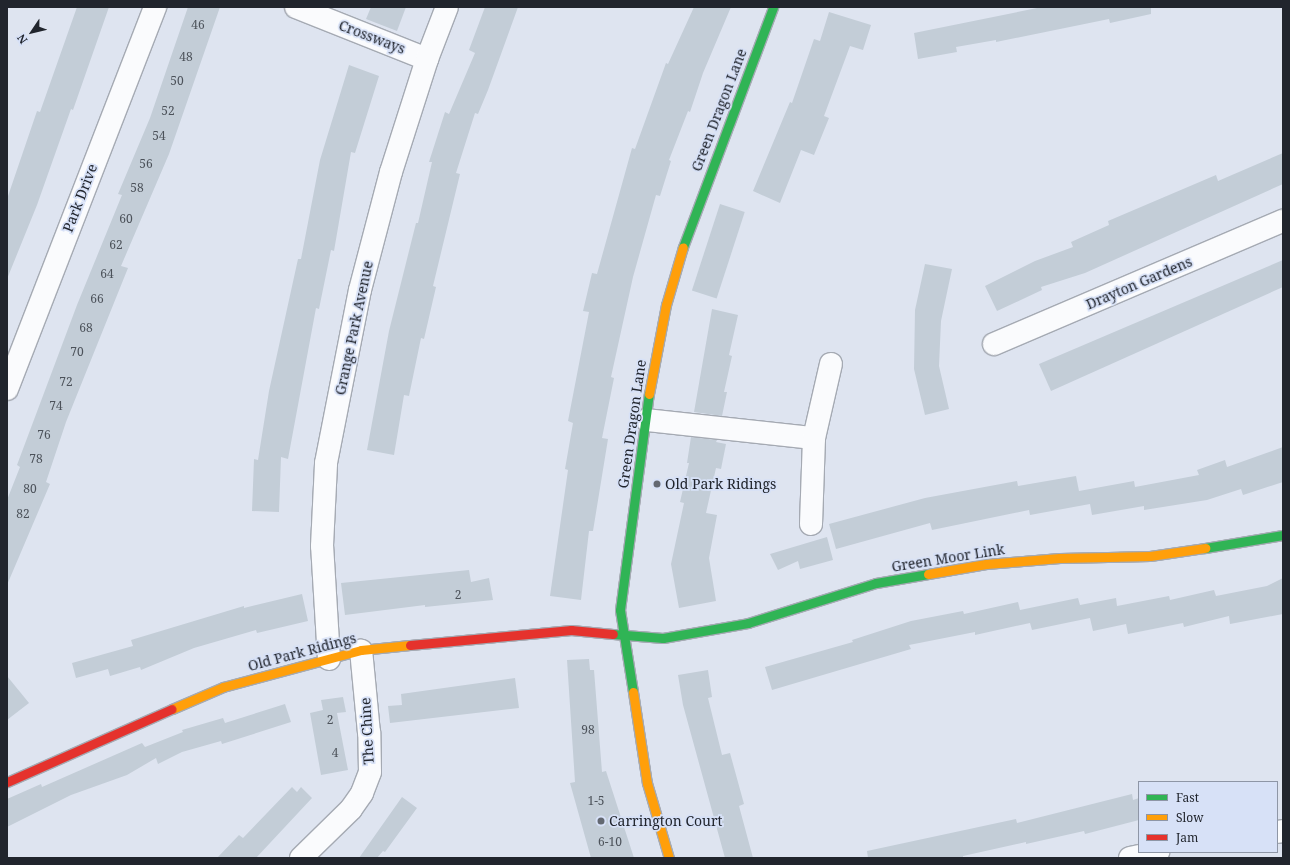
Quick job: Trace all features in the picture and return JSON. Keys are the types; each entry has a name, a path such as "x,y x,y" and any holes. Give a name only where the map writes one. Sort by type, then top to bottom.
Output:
{"street":[{"name":"Park Drive","path":"7,389 155,7"},
{"name":"Crossways","path":"296,7 427,59"},
{"name":"Grange Park Avenue","path":"329,659 322,546 326,462 360,290 391,172 427,59 447,7"},
{"name":"Green Dragon Lane","path":"669,858 647,783 620,610 647,420 652,369 680,254 773,7"},
{"name":"Drayton Gardens","path":"994,344 1283,221"},
{"path":"811,524 814,438 831,364"},
{"path":"647,420 814,438"},
{"name":"Green Moor Link","path":"623,635 662,638 702,633 748,623 876,583 986,564 1060,558 1150,556 1276,538 1283,535"},
{"name":"Old Park Ridings","path":"7,782 223,687 360,650 572,630 623,635"},
{"name":"The Chine","path":"301,858 351,809 362,793 370,772 369,733 360,650"},
{"path":"1130,858 1153,853"}],"building":[{"path":"77,7 109,7 73,110 71,109 37,205 7,279 7,199 37,111 40,112"},
{"path":"188,7 220,7 169,154 121,266 128,268 66,422 46,482 50,484 7,585 7,500 20,467 17,465 77,305 122,195 118,194 150,118"},
{"path":"371,7 406,7 397,31 366,19"},
{"path":"485,7 518,7 488,90 478,114 475,113 456,173 460,174 433,286 436,287 424,339 421,338 409,396 404,395 394,455 367,450 389,331 416,223 418,223 432,162 429,162 445,112 449,114 475,53 469,50"},
{"path":"694,7 731,7 703,73 690,112 688,111 669,160 671,161 660,196 656,195 633,277 611,377 614,378 602,438 608,439 593,531 589,531 581,600 550,596 568,470 565,469 573,423 568,421 589,312 583,311 592,273 597,274 632,148 635,149 666,63 668,64"},
{"path":"1042,7 1151,7 1151,14 1110,23 1109,19 996,42 996,40 956,47 957,52 918,59 914,33"},
{"path":"829,12 871,25 863,50 850,46 824,116 829,118 814,155 801,150 780,203 753,191 790,102 792,103 814,39 820,41"},
{"path":"349,65 379,76 355,153 351,152 334,251 331,250 319,309 316,308 288,459 281,457 279,512 252,511 254,459 258,460 269,391 298,259 301,259 320,160"},
{"path":"1283,153 1283,184 1085,273 1041,287 1042,290 997,311 985,286 1035,261 1073,247 1071,242 1109,225 1108,221 1216,175 1218,181"},
{"path":"720,204 745,212 717,299 692,291"},
{"path":"1283,260 1283,287 1051,391 1039,364"},
{"path":"925,264 952,269 941,321 939,366 949,409 925,415 914,369 915,310"},
{"path":"712,309 738,315 729,355 732,356 724,392 727,392 722,416 694,412"},
{"path":"691,437 717,440 716,442 726,444 721,469 716,468 706,513 717,515 709,558 716,601 679,608 671,564 684,503 680,502 689,463 687,463"},
{"path":"1283,447 1283,482 1243,495 1241,489 1207,500 1144,510 1144,506 1092,515 1090,504 1030,515 1029,510 932,530 930,523 836,549 829,524 925,498 1017,481 1018,486 1076,476 1079,491 1134,481 1135,487 1199,475 1197,470 1225,460 1227,467"},
{"path":"827,537 833,560 800,569 798,561 778,570 770,554"},
{"path":"469,570 471,582 489,578 493,600 425,607 425,605 345,615 341,583"},
{"path":"1283,578 1283,614 1230,624 1229,616 1184,627 1183,623 1128,634 1126,624 1093,631 1090,618 1032,630 1030,623 975,635 975,632 909,645 911,649 772,690 765,667 853,642 852,640 911,621 963,611 964,614 1018,602 1020,610 1078,598 1080,605 1116,598 1117,606 1169,596 1170,600 1214,590 1216,596 1267,586"},
{"path":"302,594 308,621 257,633 256,630 194,648 141,670 140,667 110,676 108,669 76,678 72,663 133,646 131,640 244,606 244,608"},
{"path":"589,659 590,670 594,670 602,772 606,771 634,858 591,858 570,783 575,782 567,660"},
{"path":"708,670 712,697 708,698 722,755 730,753 744,804 739,806 753,858 725,858 683,705 678,675"},
{"path":"7,676 29,703 7,720"},
{"path":"515,678 519,708 390,723 388,706 402,705 401,694"},
{"path":"343,697 346,712 337,713 348,770 321,775 310,713 323,710 321,700"},
{"path":"285,704 291,722 222,744 221,741 182,752 158,764 156,758 127,775 71,795 7,827 7,799 41,784 42,787 142,743 145,747 183,732 182,730 223,718 225,723"},
{"path":"292,787 297,792 301,787 312,798 256,858 217,858 239,835 243,838"},
{"path":"1132,794 1133,800 1138,798 1138,820 1085,834 1084,831 1026,844 1026,842 963,856 963,858 868,858 867,851 1016,819 1017,823"},
{"path":"402,797 417,808 385,852 383,851 377,858 359,858"}],"traffic: fast":[{"path":"683,247 773,7"},
{"path":"633,692 620,610 649,394"},
{"path":"1205,548 1283,535"},
{"path":"613,634 663,638 748,623 876,583 928,574"}],"traffic: slow":[{"path":"649,394 666,305 683,247"},
{"path":"928,574 986,564 1060,558 1150,556 1205,548"},
{"path":"172,709 223,687 361,650 410,645"},
{"path":"633,692 647,783 669,858"}],"traffic: jam":[{"path":"410,645 571,630 613,634"},
{"path":"7,782 172,709"}],"place":[{"name":"Old Park Ridings","path":"657,484"},
{"name":"Carrington Court","path":"601,821"}]}
